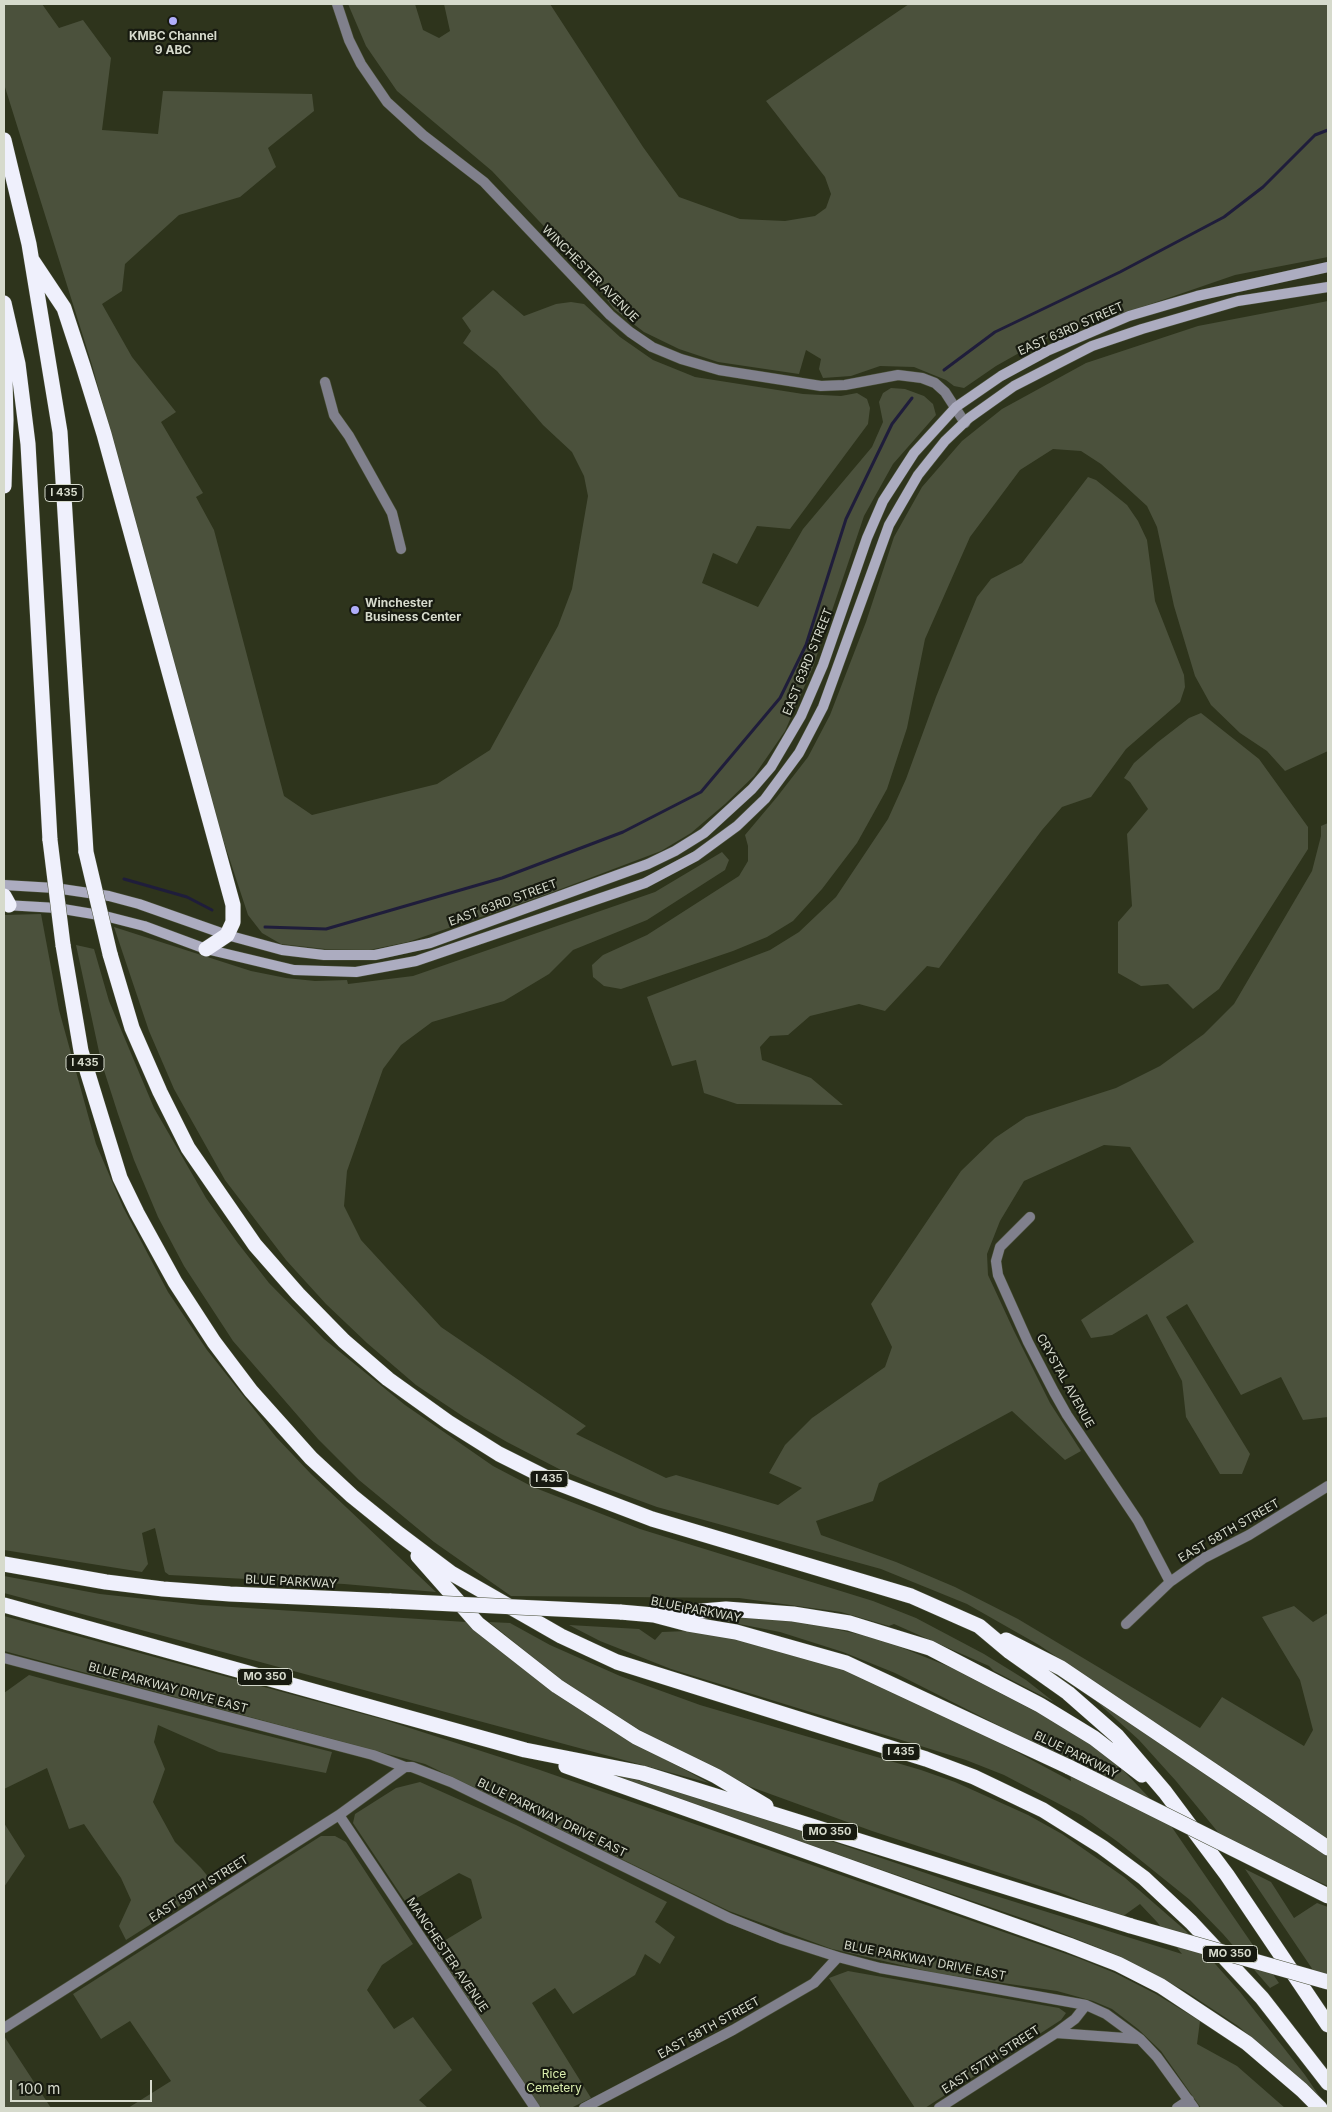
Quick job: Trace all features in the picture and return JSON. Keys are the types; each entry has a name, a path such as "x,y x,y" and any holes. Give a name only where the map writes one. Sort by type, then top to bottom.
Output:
{"highway":[{"name":"I 435","path":"4,140 13,171 32,260 60,432 86,852 110,954 132,1028 160,1092 188,1148 255,1245 298,1294 344,1341 388,1379 448,1422 499,1454 555,1482 652,1519 911,1596 979,1626 1010,1652 1068,1693 1117,1736 1166,1792 1226,1875 1328,2025"},
{"path":"32,260 64,308 104,434 233,905 233,922 227,935 206,949"},
{"name":"I 435","path":"4,303 18,364 28,444 50,840 63,945 81,1051 120,1178 175,1282 214,1342 258,1398 311,1458 399,1534 452,1573 483,1592 561,1636 617,1662 926,1759 974,1777 1043,1810 1102,1847 1144,1878 1191,1922 1262,1998 1328,2083"},
{"path":"4,337 6,420 4,486"},
{"path":"399,1534 478,1624 557,1686 636,1737 716,1776 789,1819"},
{"name":"BLUE PARKWAY","path":"4,1564 106,1582 162,1589 230,1594 620,1612 654,1615 736,1632 846,1663 1069,1767 1328,1896"},
{"name":"MO 350","path":"4,1605 525,1750 642,1773 1132,1926 1328,1982"},
{"path":"654,1615 726,1609 793,1614 849,1624 930,1648 1040,1705 1078,1729 1166,1792"},
{"path":"979,1626 1061,1668 1328,1848"},
{"path":"525,1750 1118,1964 1161,1986 1247,2043 1320,2108"}],"main road":[{"name":"EAST 63RD STREET","path":"4,885 55,888 109,896 139,904 227,935 282,950 324,955 375,955 430,943 648,864 675,851 704,832 752,789 788,742 823,665 867,538 883,501 914,453 956,407 1000,376 1046,350 1129,316 1197,296 1328,267"},
{"name":"EAST 63RD STREET","path":"6,902 105,916 144,926 206,949 294,970 348,972 386,968 416,961 645,883 696,856 737,826 765,799 799,752 823,708 889,525 918,475 945,441 965,422 1014,386 1092,346 1142,329 1238,301 1328,287"}],"street":[{"name":"WINCHESTER AVENUE","path":"337,4 357,56 377,90 387,102 430,140 484,182 610,315 630,332 652,346 681,359 719,370 756,376 821,386 845,385 898,375 922,378 935,383 956,407 965,422"},
{"path":"325,382 334,415 349,436 392,513 401,549"},
{"name":"CRYSTAL AVENUE","path":"1030,1217 1000,1247 996,1260 998,1275 1028,1342 1066,1415 1138,1521 1170,1582"},
{"name":"EAST 58TH STREET","path":"1126,1624 1170,1582 1204,1558 1249,1535 1328,1486"},
{"name":"BLUE PARKWAY DRIVE EAST","path":"4,1658 373,1754 405,1767 412,1767 451,1782 729,1918 782,1939 838,1957 880,1968 1086,2005 1106,2014 1140,2039 1157,2057 1192,2104"},
{"name":"EAST 59TH STREET","path":"4,2028 339,1815 405,1767"},
{"name":"MANCHESTER AVENUE","path":"339,1815 535,2108"},
{"name":"EAST 58TH STREET","path":"584,2108 734,2030 806,1988 814,1983 838,1957"},
{"name":"EAST 57TH STREET","path":"939,2108 1056,2033 1075,2019 1086,2005"},
{"name":"EAST 57TH STREET","path":"1056,2033 1140,2039"},
{"path":"1177,2108 1192,2104"}],"green space":[{"path":"4,4 42,4 59,28 83,20 111,58 102,130 158,134 163,91 312,94 314,111 268,148 276,167 240,197 179,215 125,264 122,291 102,304 132,357 176,412 161,422 203,493 196,497 214,530 284,796 312,815 437,784 490,750 558,626 572,589 588,496 584,476 572,452 543,425 497,371 463,343 471,331 462,318 493,290 524,316 556,304 571,302 584,304 620,337 653,360 695,377 803,394 841,396 857,393 867,399 870,408 868,424 790,529 757,526 737,564 713,553 702,583 758,607 803,529 872,447 883,422 879,402 883,393 891,388 905,389 924,396 933,404 936,415 893,464 864,516 813,667 785,731 754,776 725,804 691,833 661,851 545,895 408,942 369,950 325,949 281,944 262,933 248,915 215,815 92,365 4,84"},
{"path":"348,4 415,4 423,30 439,38 450,31 444,4 550,4 643,147 679,197 740,219 785,221 815,216 826,208 831,194 825,177 766,101 909,4 1328,4 1328,257 1235,275 1113,317 1078,326 1035,344 996,366 964,388 954,386 946,380 914,367 880,366 851,376 823,378 819,369 821,359 806,350 799,374 718,362 679,349 644,332 614,309 584,269 492,171 397,91 366,46"},
{"path":"1328,301 1328,751 1285,771 1267,751 1240,733 1211,705 1195,676 1174,606 1157,527 1147,506 1101,464 1081,451 1053,449 1020,470 970,537 925,639 907,728 887,789 857,843 822,889 793,921 767,937 733,951 621,989 604,986 593,977 592,965 603,955 647,935 739,876 748,861 748,846 745,835 808,757 830,715 866,622 894,537 922,487 962,441 1002,409 1086,363 1198,326"},
{"path":"1088,477 1096,480 1127,505 1138,521 1147,540 1155,601 1184,675 1185,687 1180,702 1126,749 1091,797 1062,807 1042,830 939,968 927,966 885,1011 859,1004 810,1016 788,1035 770,1036 760,1047 762,1060 811,1078 843,1105 737,1104 704,1093 696,1060 672,1066 647,997 770,950 799,932 836,897 888,819 906,779 936,697 977,597 991,579 1022,563"},
{"path":"1201,713 1259,759 1308,827 1308,849 1219,989 1193,1009 1168,984 1141,986 1118,973 1118,922 1132,906 1127,834 1148,809 1130,782 1124,778 1134,763 1158,742 1189,718"},
{"path":"1328,823 1328,1417 1303,1420 1281,1377 1241,1395 1187,1304 1166,1317 1250,1454 1242,1474 1220,1474 1186,1417 1182,1381 1147,1314 1112,1335 1091,1338 1081,1320 1194,1242 1130,1147 1104,1145 1024,1181 1000,1221 987,1254 988,1275 1014,1331 1050,1403 1081,1451 1065,1460 1012,1411 879,1483 873,1501 816,1521 821,1535 896,1562 955,1587 1018,1619 1200,1728 1222,1697 1304,1746 1313,1730 1300,1680 1262,1617 1294,1606 1313,1622 1328,1613 1328,1839 1039,1645 967,1604 881,1569 657,1507 597,1485 561,1470 507,1442 464,1417 416,1385 367,1343 326,1304 286,1260 225,1180 174,1089 149,1031 114,927 251,971 286,978 315,981 347,980 348,984 413,976 655,892 722,852 729,860 725,870 647,920 573,950 549,974 504,1001 432,1022 401,1045 383,1069 347,1171 344,1206 361,1240 441,1327 586,1426 576,1434 666,1478 676,1475 778,1505 802,1488 769,1473 785,1445 812,1418 885,1367 892,1347 871,1304 961,1171 995,1138 1026,1117 1116,1088 1160,1066 1204,1034 1234,1004 1312,871 1321,836 1321,826"},
{"path":"41,914 59,1010 96,1144 123,1207 168,1292 207,1350 276,1437 311,1474 436,1592 344,1584 169,1575 165,1572 155,1528 142,1533 148,1564 142,1572 4,1550 4,915"},
{"path":"76,945 94,949 109,1001 154,1108 206,1198 237,1242 269,1283 324,1339 405,1405 493,1466 533,1487 640,1529 873,1601 916,1618 984,1654 1026,1680 1054,1702 994,1671 989,1666 894,1624 889,1626 841,1612 739,1598 511,1596 434,1542 359,1480 318,1439 233,1341 184,1266 158,1217 134,1160 118,1114 101,1061"},
{"path":"4,1576 100,1594 201,1605 466,1622 632,1741 709,1783 4,1593"},
{"path":"703,1615 763,1617 803,1622 880,1639 950,1667 1075,1732 1123,1770 1158,1807 1279,1983 1270,1988 1223,1934 1190,1900 1118,1842 1082,1816 1004,1775 966,1760 671,1669 600,1641 569,1625 639,1629 655,1640 662,1632 687,1631 745,1641 831,1665 875,1682 985,1735 1071,1781 1069,1761 895,1673 843,1652 780,1632 703,1617"},
{"path":"4,1616 385,1720 540,1770 1078,1958 1115,1973 1156,1994 1200,2021 1197,2044 1237,2066 1285,2108 1201,2108 1161,2051 1138,2029 1112,2009 1093,2001 1057,1991 935,1973 832,1949 729,1911 425,1764 4,1651"},
{"path":"489,1622 510,1623 550,1645 620,1676 700,1705 921,1770 955,1782 1028,1815 1062,1834 1124,1877 1186,1931 1240,1992 1305,2075 1326,2106 1297,2076 1238,2026 1185,1991 1119,1956 1039,1924 580,1766 641,1781 730,1807 967,1887 1182,1954 1140,1904 1122,1917 1058,1892 872,1831 751,1787 678,1752 605,1710 555,1675"},
{"path":"29,1675 332,1752 326,1773 219,1752 158,1725 154,1742 165,1769 153,1802 175,1842 214,1884 126,1940 119,1926 131,1900 121,1878 84,1824 69,1829 47,1768 4,1789 4,1693"},
{"path":"1096,1699 1328,1854 1328,1886 1222,1837 1139,1740"},
{"name":"Rice Cemetery","path":"420,1782 516,1825 667,1902 655,1922 675,1937 660,1964 645,1954 635,1975 573,2014 555,1988 532,2003 591,2098 571,2108 542,2108 538,2105 434,1947 482,1918 471,1879 459,1873 407,1904 353,1823 355,1814 396,1788"},
{"path":"4,1823 25,1856 4,1887"},
{"path":"321,1836 335,1836 346,1842 413,1944 382,1965 367,1990 394,2029 413,2017 452,2070 419,2100 428,2108 128,2108 171,2081 130,2021 101,2039 73,1994"},
{"path":"1245,1869 1271,1882 1294,1918 1317,1903 1328,1907 1328,1976 1315,1973"},
{"path":"848,1971 1059,2008 1066,2013 1061,2020 925,2108 915,2108 829,1978"},
{"path":"4,2036 51,2108 4,2108"}],"waterway":[{"path":"944,370 995,332 1120,272 1224,217 1263,187 1315,135 1328,130"},
{"path":"265,927 326,929 502,878 623,832 701,792 780,698 806,645 846,519 892,424 912,398"},
{"path":"124,879 187,897 212,910"}],"place":[{"name":"KMBC Channel 9 ABC","path":"173,21"},
{"name":"Winchester Business Center","path":"355,610"}]}
